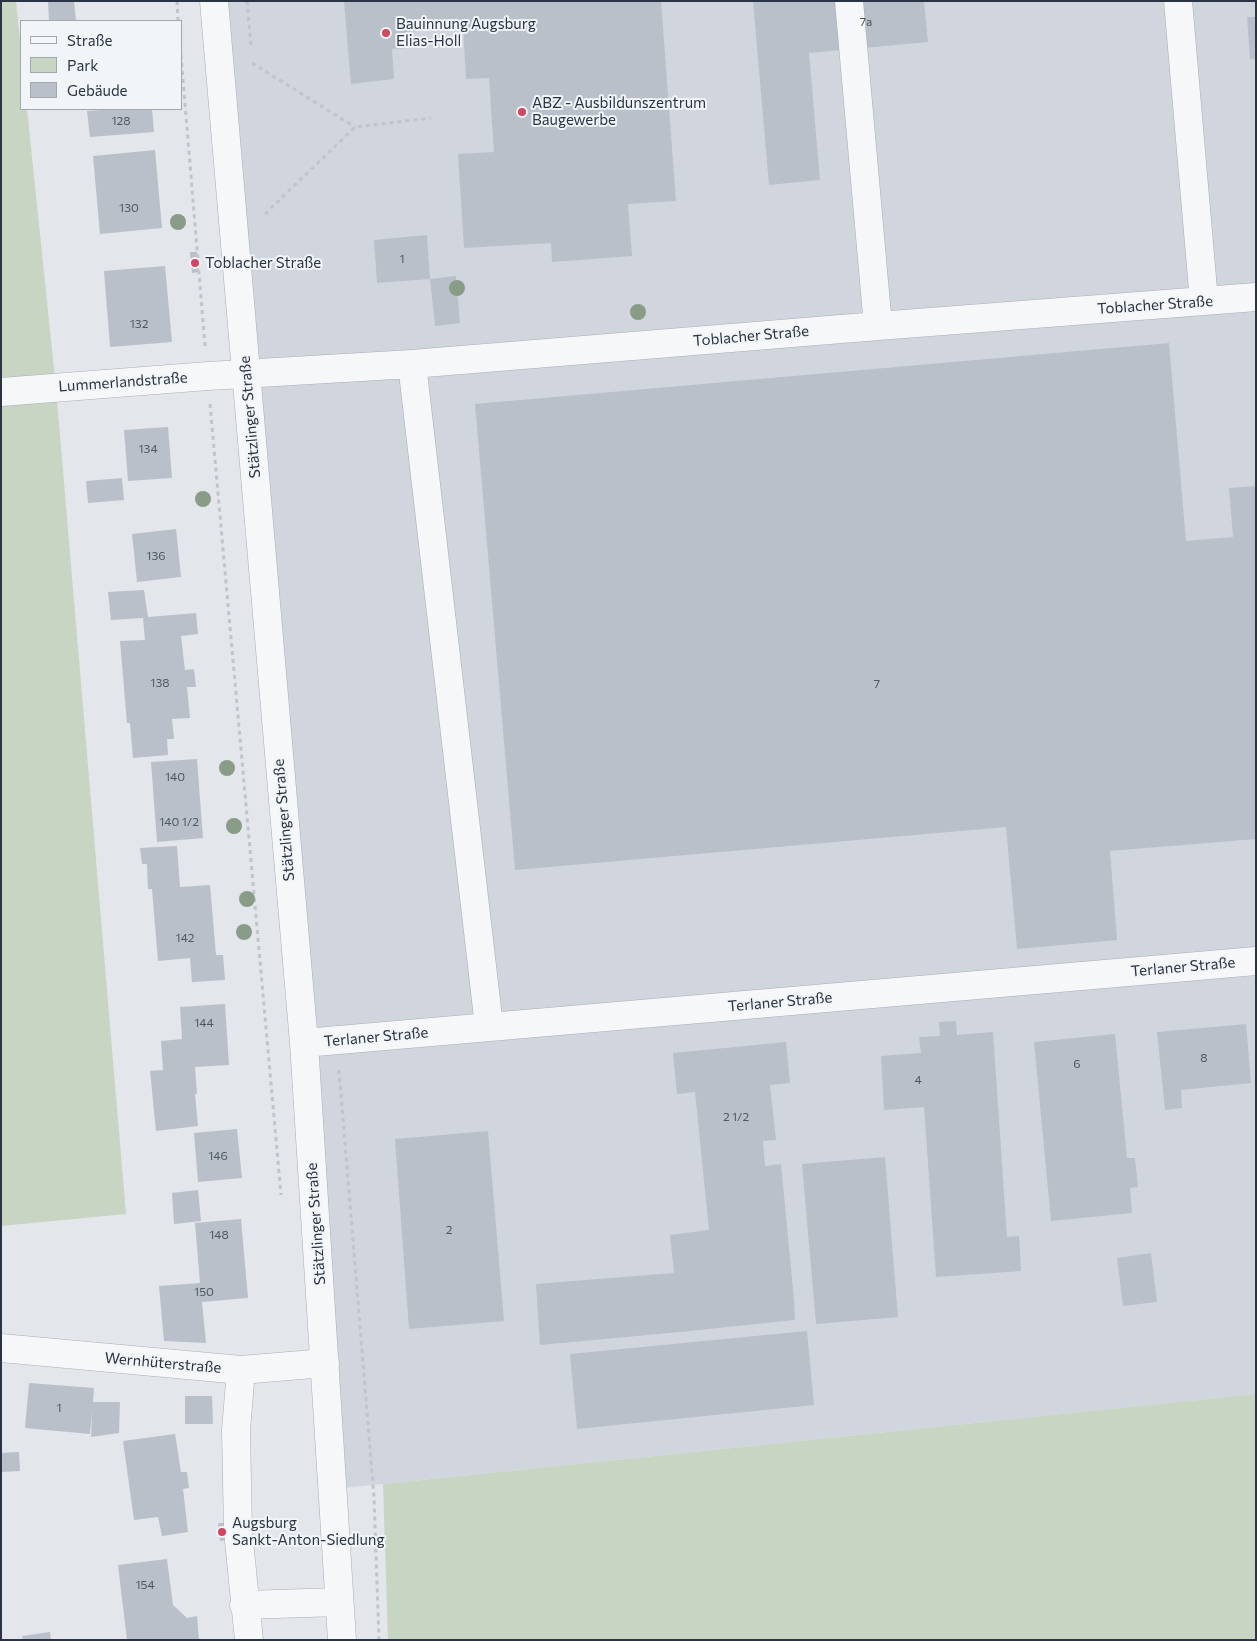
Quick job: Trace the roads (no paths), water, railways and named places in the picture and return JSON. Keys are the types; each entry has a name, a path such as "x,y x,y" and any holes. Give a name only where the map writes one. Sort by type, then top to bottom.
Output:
{"street":[{"name":"Stätzlinger Straße","path":"214,1 304,1043 342,1640"},
{"path":"849,1 878,326"},
{"path":"1178,1 1204,301"},
{"name":"Toblacher Straße","path":"246,373 412,364 1256,297"},
{"path":"412,364 489,1026"},
{"name":"Lummerlandstraße","path":"1,392 246,373"},
{"name":"Terlaner Straße","path":"304,1043 1256,961"},
{"name":"Wernhüterstraße","path":"1,1348 241,1370 325,1364"},
{"path":"241,1370 236,1430 238,1532 248,1640"},
{"path":"244,1605 339,1602"}],"place":[{"name":"Bauinnung Augsburg Elias-Holl","path":"386,33"},
{"name":"ABZ - Ausbildunszentrum Baugewerbe","path":"522,112"},
{"name":"Toblacher Straße","path":"195,263"},
{"name":"Augsburg Sankt-Anton-Siedlung","path":"222,1532"}]}
